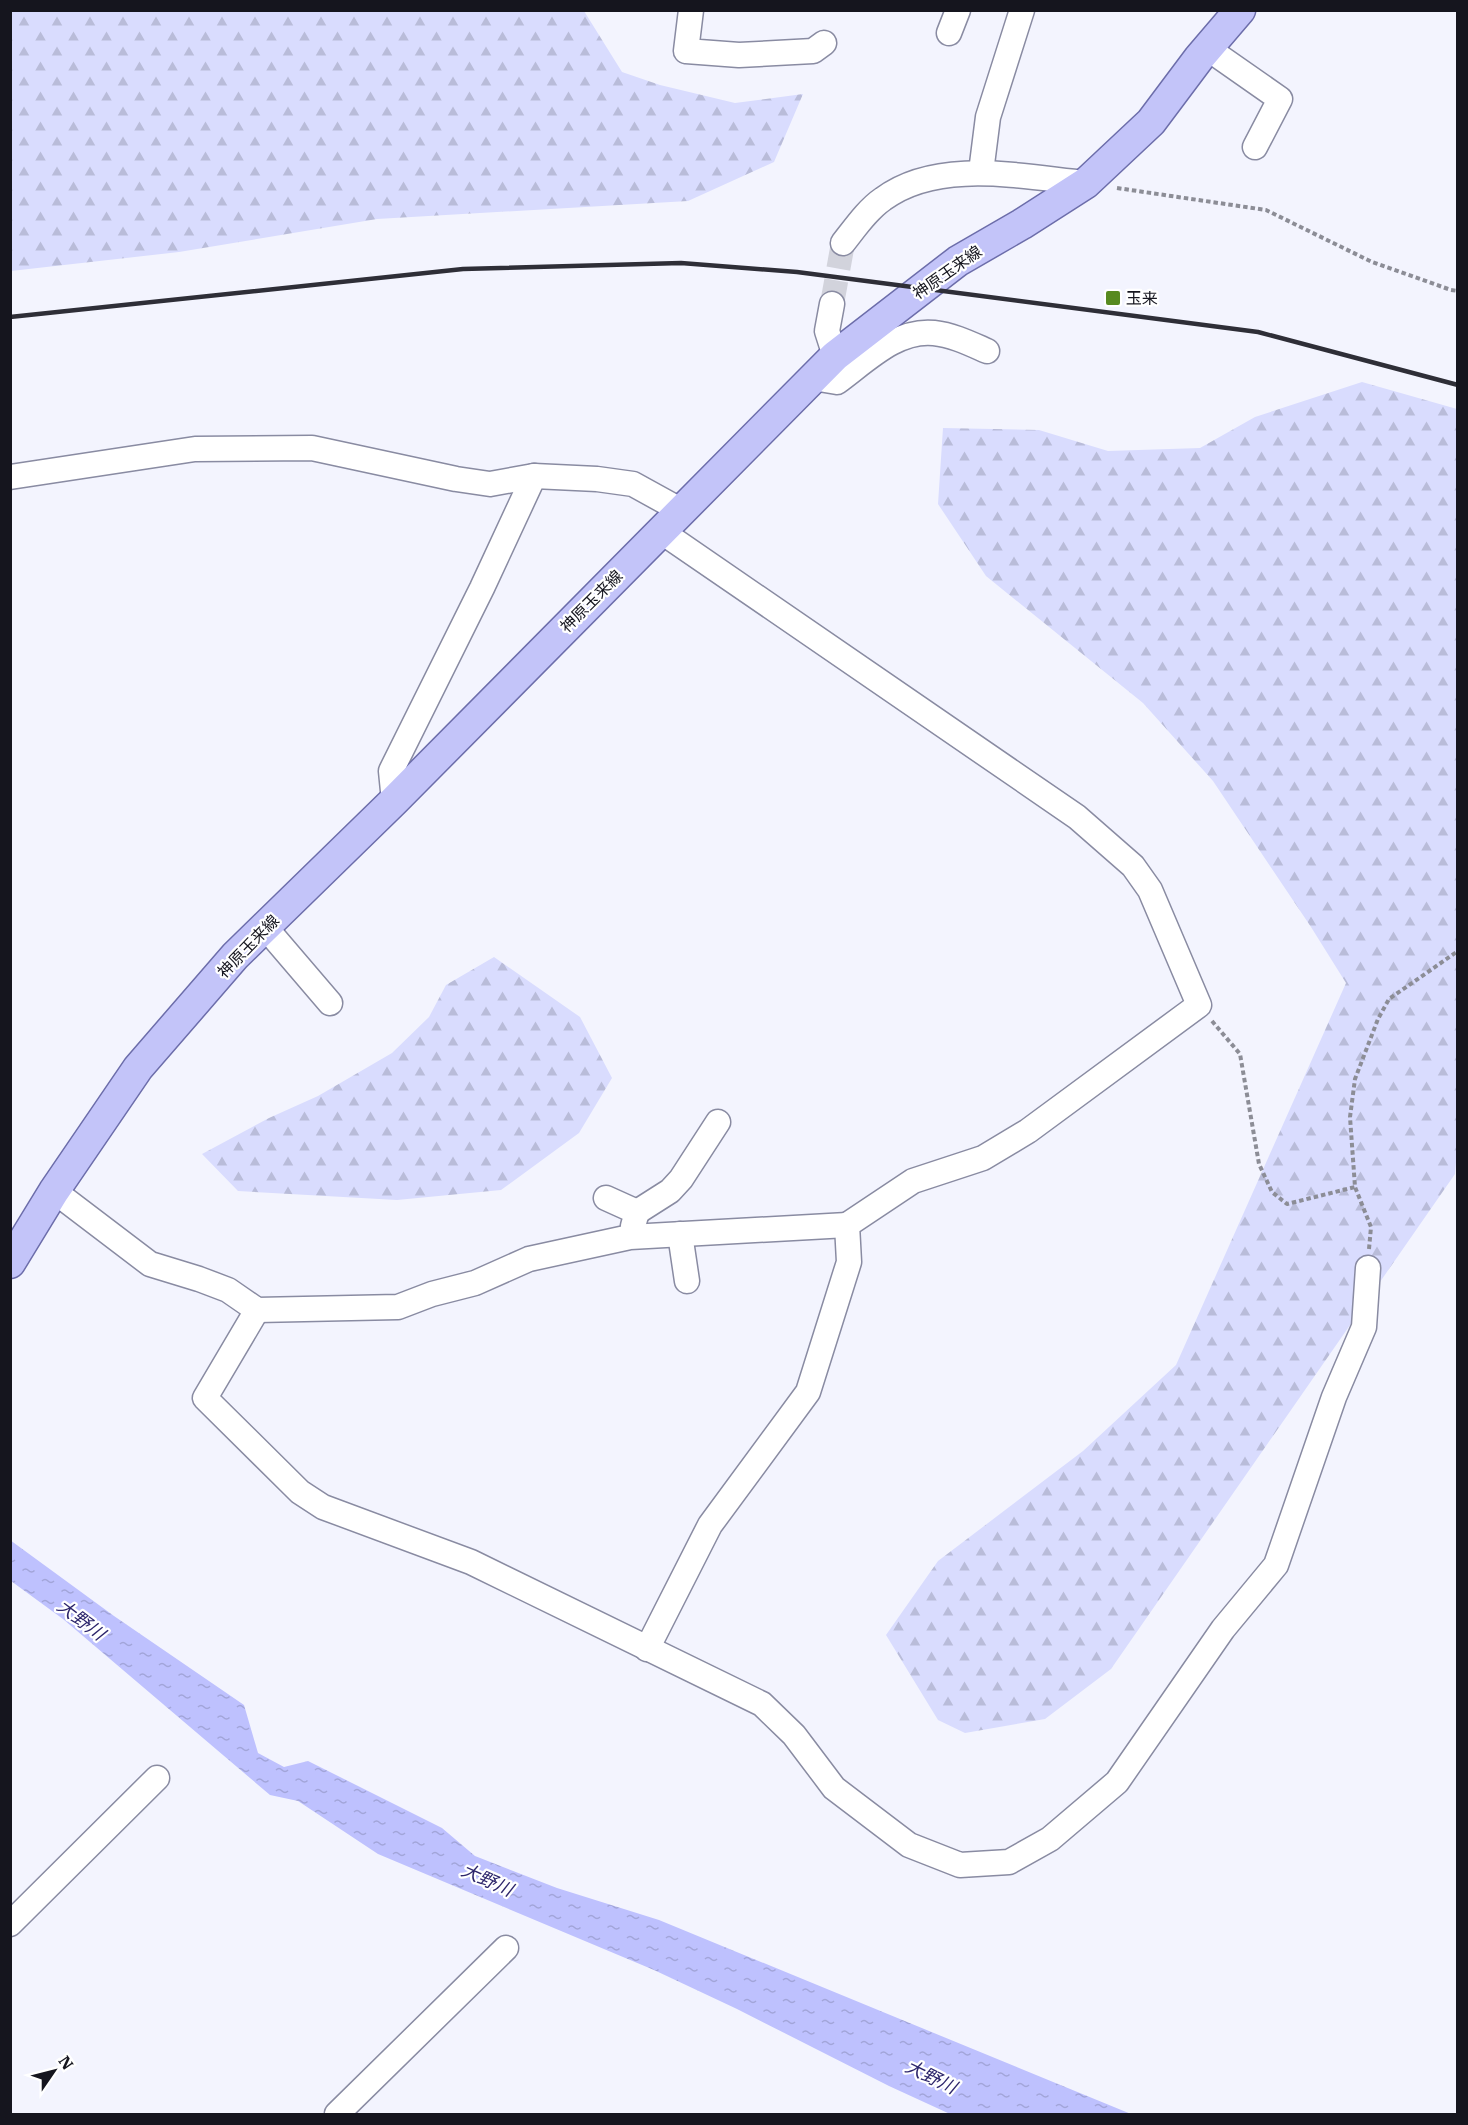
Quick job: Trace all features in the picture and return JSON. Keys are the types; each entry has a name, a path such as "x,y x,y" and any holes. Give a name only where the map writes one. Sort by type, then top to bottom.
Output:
{"main road":[{"name":"神原玉来線","path":"10,1263 54,1191 138,1068 235,956 394,801 835,356 958,261 1023,224 1086,183 1151,123 1207,48 1240,10"}],"street":[{"path":"691,10 686,51 739,55 813,51 824,43"},
{"path":"981,172 988,117 1022,10"},
{"path":"1207,48 1280,99 1255,147"},
{"path":"843,243 882,199 905,185 932,178 981,172 1086,183"},
{"path":"832,303 827,331 835,356"},
{"path":"813,378 837,382 881,348 907,336 933,333 962,340 987,351"},
{"path":"10,477 195,449 312,448 456,480 490,484 534,476 597,479 633,484 682,511"},
{"path":"394,801 391,771 482,588 534,476"},
{"path":"54,1191 150,1264 228,1290 257,1310 398,1307 432,1293 475,1284 529,1259 630,1237 847,1225 914,1181 983,1158 1010,1142 1199,1005 1150,890 1133,866 1077,817 662,532"},
{"path":"265,927 330,1003"},
{"path":"630,1237 637,1212 670,1191 681,1179 718,1122"},
{"path":"606,1198 637,1212"},
{"path":"647,1649 710,1525 808,1392 849,1262 847,1225"},
{"path":"680,1234 687,1281"},
{"path":"257,1310 205,1398 300,1492 323,1507 471,1562 762,1704 794,1735 834,1788 909,1845 960,1865 1009,1862 1050,1839 1117,1782 1222,1629 1276,1565 1334,1397 1365,1327 1368,1268"},
{"path":"10,1924 157,1778"},
{"path":"337,2115 506,1948"}],"path":[{"path":"1086,183 1266,210 1372,262 1458,291"},
{"path":"1368,1268 1371,1227 1355,1187 1350,1117 1355,1080 1378,1019 1389,999 1458,951"},
{"path":"1199,1005 1240,1054 1259,1164 1272,1192 1287,1204 1355,1187"}],"green space":[{"path":"10,11 584,11 622,72 660,85 735,103 803,94 774,162 688,201 377,219 179,252 11,271"},
{"path":"1362,382 1457,409 1458,1139 1455,1174 1111,1669 1045,1719 965,1733 938,1720 886,1635 938,1561 1083,1451 1176,1365 1346,983 1213,781 1143,703 986,576 938,504 943,428 1039,430 1108,451 1200,448 1255,417"},
{"path":"494,957 580,1017 612,1078 579,1133 501,1190 397,1200 238,1191 202,1154 269,1118 318,1096 392,1053 429,1017 446,985"}],"water":[{"name":"大野川","path":"10,1540 114,1616 244,1705 258,1753 284,1767 308,1761 442,1828 475,1856 557,1888 659,1920 1131,2114 950,2114 654,1970 378,1854 298,1801 270,1795 63,1619 11,1581"}],"tunnel":[{"path":"832,304 843,243"}],"railway":[{"path":"10,317 463,269 681,263 797,272 1258,332 1458,385"}],"place":[{"name":"玉来","path":"1113,298"}]}
